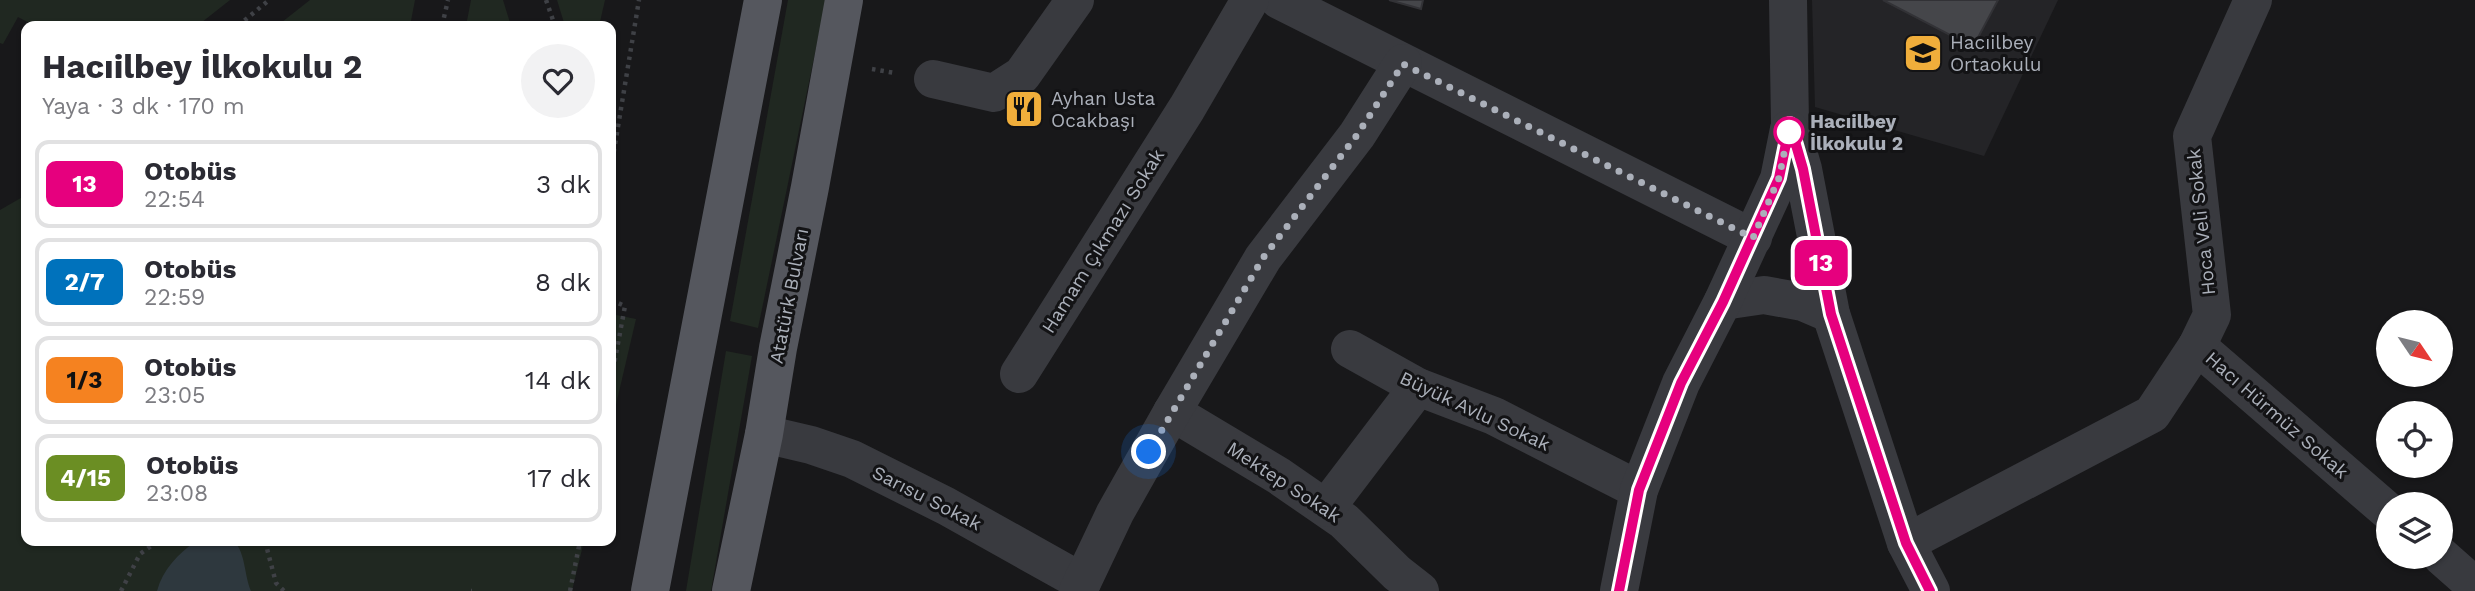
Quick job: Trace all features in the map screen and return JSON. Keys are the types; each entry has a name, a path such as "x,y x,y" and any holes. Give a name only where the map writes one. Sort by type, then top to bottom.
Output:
{"main road":[{"path":"650,591 763,0"},
{"name":"Atatürk Bulvarı","path":"731,591 764,434 844,0"}],"street":[{"path":"933,79 994,93 1022,75 1075,0"},
{"name":"Hamam Çıkmazı Sokak","path":"1019,374 1187,108 1250,0"},
{"path":"1279,0 1753,238"},
{"path":"1619,591 1639,490 1681,383 1723,302 1779,178 1790,124 1788,0"},
{"name":"Hoca Veli Sokak","path":"1906,543 2152,414 2197,346 2212,315 2192,136 2253,0"},
{"path":"1080,586 1115,513 1171,412 1263,258 1357,135 1403,64"},
{"path":"1790,124 1803,169 1831,314 1906,543 1931,591"},
{"path":"1723,302 1764,295 1803,302 1831,314"},
{"name":"Hacı Hürmüz Sokak","path":"2197,346 2376,501"},
{"name":"Büyük Avlu Sokak","path":"1350,349 1418,387 1494,416 1639,490"},
{"path":"1326,508 1418,387"},
{"name":"Mektep Sokak","path":"1171,412 1279,476 1326,508 1344,521 1397,573 1420,591"},
{"name":"Sarısu Sokak","path":"764,434 811,445 852,459 946,506 1080,586"},
{"path":"2453,567 2475,586"}],"path":[{"path":"244,21 269,0"},
{"path":"443,21 448,0"},
{"path":"547,0 553,21"},
{"path":"616,139 639,0"},
{"path":"832,63 933,79"},
{"path":"616,302 625,306 616,354"},
{"path":"121,591 140,554 151,546"},
{"path":"267,546 276,583 284,591"},
{"path":"570,591 579,546"}],"shaded area":[{"path":"0,0 230,0 203,21 26,21 18,17 3,44 0,43"},
{"path":"310,0 415,0 411,21 283,21"},
{"path":"471,0 503,0 509,21 467,21"},
{"path":"557,0 605,0 600,21 563,21"},
{"path":"788,0 826,0 758,328 730,321"},
{"name":"Hacıilbey Ortaokulu","path":"1812,0 2058,0 1984,156 1815,107"},
{"path":"21,198 21,546 583,546 572,591 0,591 0,210"},
{"path":"616,315 636,319 616,405"},
{"path":"726,351 752,356 711,591 686,591"},
{"path":"190,546 238,546 251,591 157,591 163,576"}],"building":[{"path":"1389,0 1423,0 1421,9"},
{"path":"1883,0 1998,0 1973,47"}],"bus line":[{"name":"13","path":"1619,591 1639,490 1681,383 1723,302 1779,178 1790,124 1803,169 1831,314 1906,543 1930,591"}],"place":[{"name":"Hacıilbey Ortaokulu","path":"1923,53"},
{"name":"Ayhan Usta Ocakbaşı","path":"1024,109"},
{"name":"Hacıilbey İlkokulu 2","path":"1789,132"}],"route":[{"path":"1149,452 1263,258 1357,135 1403,64 1753,238 1779,178 1790,124 1789,132"}]}
